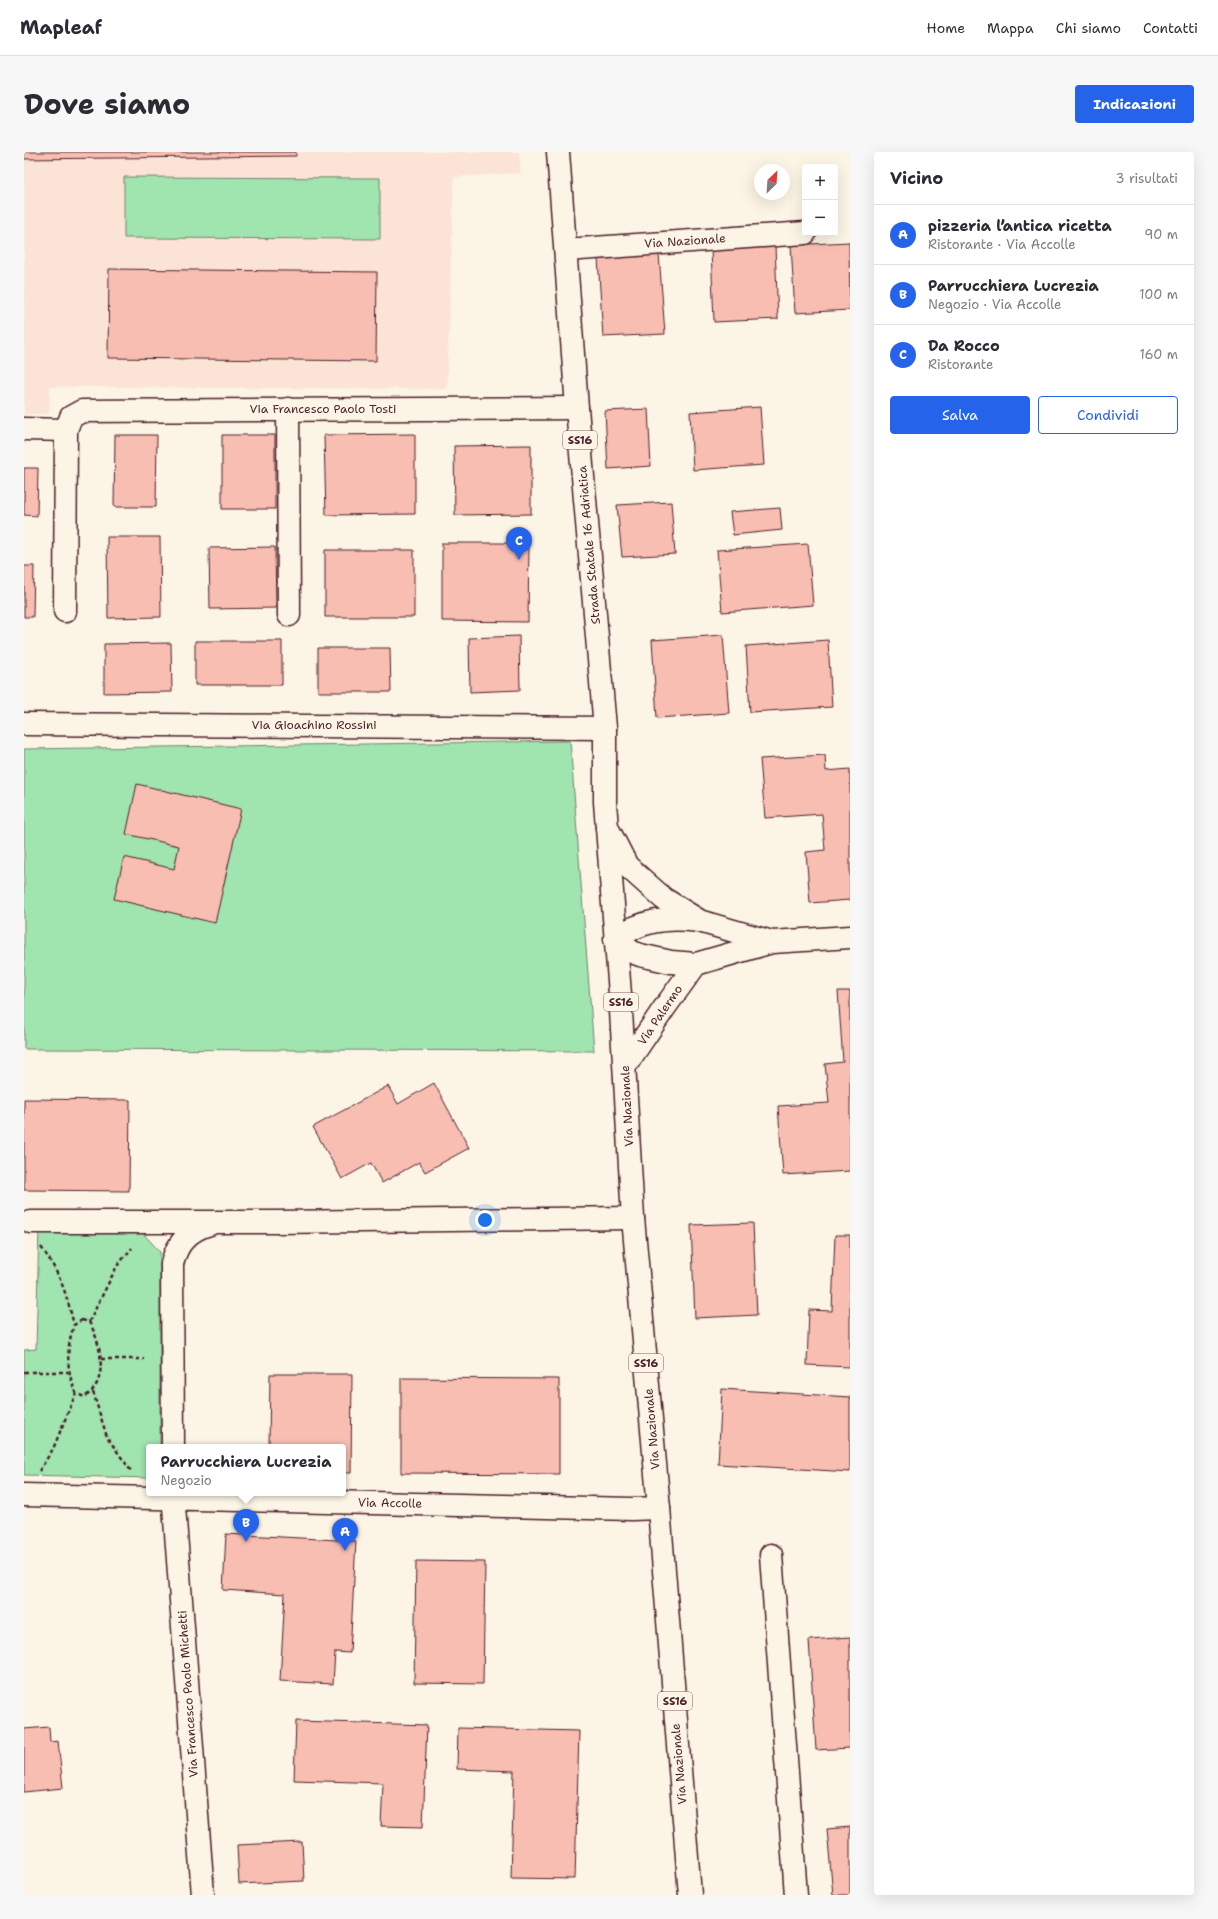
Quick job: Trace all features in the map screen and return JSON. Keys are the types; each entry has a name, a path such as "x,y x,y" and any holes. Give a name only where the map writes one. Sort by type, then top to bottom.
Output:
{"street":[{"name":"Strada Statale 16 Adriatica","path":"558,152 577,408 605,728 605,802 615,939"},
{"name":"Via Nazionale","path":"566,250 802,233"},
{"name":"Via Francesco Paolo Tosti","path":"24,429 68,423 82,411 577,408"},
{"path":"288,409 289,615"},
{"path":"65,612 68,423"},
{"name":"Via Gioachino Rossini","path":"24,724 605,728"},
{"path":"607,827 627,866 664,899 699,921"},
{"path":"772,942 699,921 673,920 648,923 629,929 615,939 632,952 640,955 671,962 696,964 772,942 850,937"},
{"name":"Via Nazionale","path":"615,939 625,1066 633,1218 659,1508 690,1895"},
{"name":"Via Palermo","path":"625,1066 664,1007 696,964"},
{"path":"34,1231 221,1223 633,1218"},
{"path":"173,1444 171,1278 174,1255 176,1249 187,1235 204,1226 221,1223"},
{"name":"Via Accolle","path":"24,1495 146,1496"},
{"name":"Via Accolle","path":"173,1496 616,1509 659,1508"},
{"name":"Via Francesco Paolo Michetti","path":"173,1496 203,1895"},
{"path":"771,1555 796,1895"}],"path":[{"path":"34,1231 65,1288 74,1325 68,1359 68,1372 76,1393 84,1397 93,1392 98,1381 102,1359 95,1331 89,1322 82,1320 74,1325"},
{"path":"89,1322 117,1266 134,1245"},
{"path":"102,1359 144,1359"},
{"path":"24,1372 68,1372"},
{"path":"93,1392 107,1437 132,1473"},
{"path":"37,1475 53,1449 76,1393"}],"shaded area":[{"path":"24,152 519,152 521,173 454,177 447,389 50,387 49,414 24,414"}],"green space":[{"path":"124,177 380,178 380,239 124,238"},
{"path":"570,741 594,1051 24,1049 24,749"},
{"path":"39,1228 140,1230 160,1252 160,1444 146,1444 146,1478 24,1475 24,1350 36,1349"}],"building":[{"path":"24,152 296,152 296,156 24,159"},
{"path":"849,242 850,310 795,313 791,245"},
{"path":"775,246 778,319 714,322 711,249"},
{"path":"659,254 665,334 603,337 598,258"},
{"path":"109,269 377,272 376,361 108,358"},
{"path":"760,407 764,465 693,470 690,412"},
{"path":"648,409 651,466 608,469 605,411"},
{"path":"415,434 415,514 326,515 324,435"},
{"path":"115,435 157,435 156,507 114,507"},
{"path":"222,435 275,435 275,509 222,509"},
{"path":"531,445 531,514 455,515 454,446"},
{"path":"24,468 38,468 37,516 24,515"},
{"path":"671,502 675,554 622,557 617,505"},
{"path":"780,508 782,530 733,535 730,512"},
{"path":"107,537 160,537 161,617 108,618"},
{"path":"442,543 529,543 528,622 442,621"},
{"path":"808,544 813,605 722,612 717,550"},
{"path":"275,547 276,608 210,609 209,548"},
{"path":"325,550 414,550 414,617 325,617"},
{"path":"24,566 34,566 33,617 24,617"},
{"path":"723,635 729,713 657,718 652,640"},
{"path":"519,636 520,690 470,692 469,638"},
{"path":"828,640 832,707 750,712 746,646"},
{"path":"195,641 282,641 282,685 195,685"},
{"path":"171,643 172,692 104,693 104,644"},
{"path":"318,648 390,648 391,692 318,692"},
{"path":"825,755 826,771 850,769 850,900 810,903 806,852 825,850 822,814 765,818 760,759"},
{"path":"137,784 241,809 215,923 114,899 124,857 174,869 179,846 126,834"},
{"path":"838,991 850,991 850,1171 783,1175 778,1106 829,1103 825,1064 843,1062"},
{"path":"434,1083 469,1148 425,1172 419,1162 382,1183 371,1163 342,1179 313,1127 388,1086 398,1104"},
{"path":"24,1099 130,1100 129,1191 24,1190"},
{"path":"753,1223 757,1315 695,1318 691,1225"},
{"path":"835,1235 850,1235 850,1367 807,1365 809,1310 832,1311"},
{"path":"270,1374 352,1374 351,1473 346,1473 346,1444 269,1444"},
{"path":"401,1378 559,1379 559,1474 401,1473"},
{"path":"722,1389 850,1397 850,1472 718,1464"},
{"path":"226,1534 356,1541 350,1653 335,1652 333,1684 280,1681 285,1594 223,1590"},
{"path":"416,1561 485,1562 483,1684 414,1683"},
{"path":"850,1637 850,1748 816,1750 809,1640"},
{"path":"296,1721 427,1725 423,1827 381,1826 383,1783 294,1780"},
{"path":"49,1727 50,1742 58,1741 63,1788 24,1792 24,1729"},
{"path":"458,1728 579,1731 575,1879 511,1878 514,1771 457,1769"},
{"path":"850,1827 850,1895 833,1895 827,1829"},
{"path":"302,1842 304,1881 239,1884 237,1845"}],"place":[{"name":"Da Rocco","path":"519,560"},
{"name":"Parrucchiera Lucrezia","path":"246,1542"},
{"name":"pizzeria l’antica ricetta","path":"345,1551"}]}
